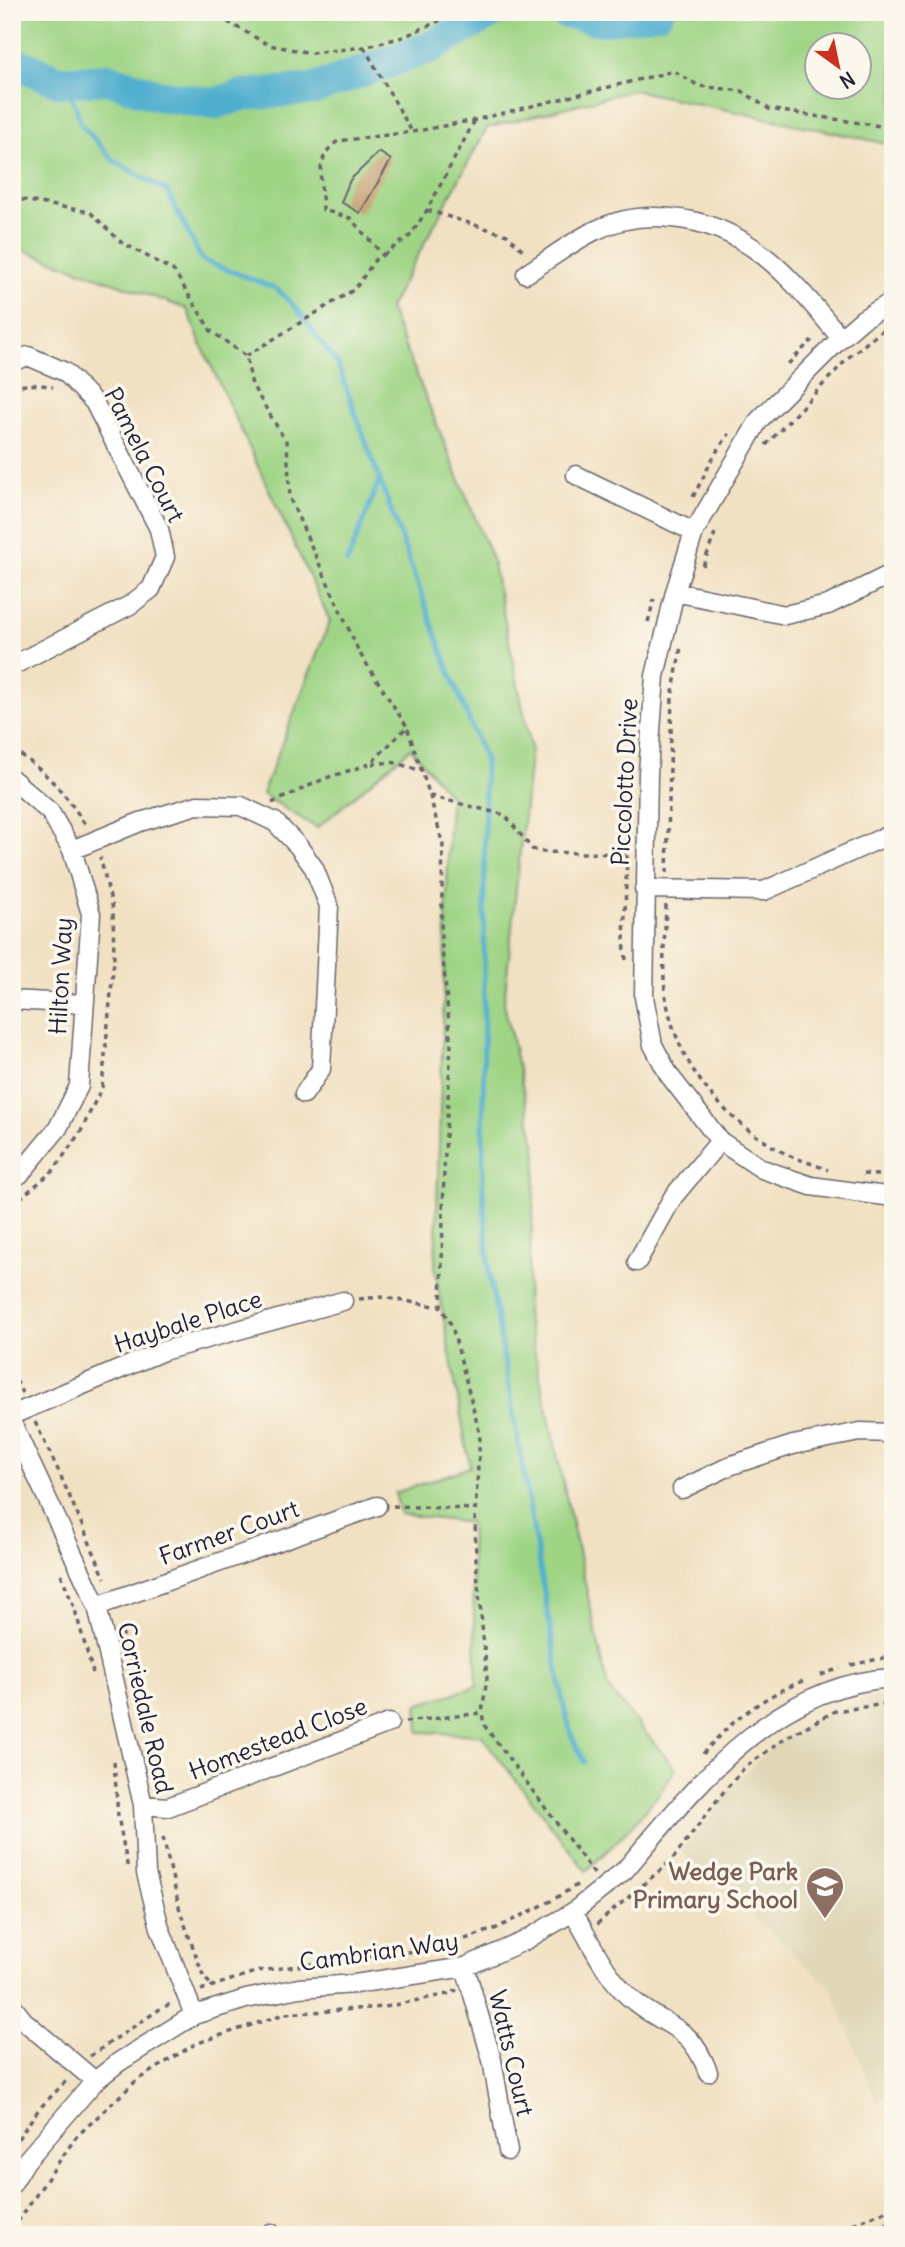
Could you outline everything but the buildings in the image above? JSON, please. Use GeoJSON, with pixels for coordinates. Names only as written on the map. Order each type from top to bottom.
{"type":"FeatureCollection","features":[{"type":"Feature","properties":{"kind":"street"},"geometry":{"type":"LineString","coordinates":[[533,270],[595,230],[626,219],[656,216],[691,220],[727,230],[761,252],[790,279],[836,331]]}},
{"type":"Feature","properties":{"kind":"street","name":"Piccolotto Drive"},"geometry":{"type":"LineString","coordinates":[[892,1197],[811,1186],[762,1169],[720,1141],[668,1076],[653,1045],[644,997],[648,772],[655,676],[688,528],[759,420],[836,331],[863,320],[893,301]]}},
{"type":"Feature","properties":{"kind":"street","name":"Pamela Court"},"geometry":{"type":"LineString","coordinates":[[12,362],[28,356],[65,372],[94,402],[159,529],[164,557],[151,589],[130,605],[12,666]]}},
{"type":"Feature","properties":{"kind":"street"},"geometry":{"type":"LineString","coordinates":[[576,475],[688,528]]}},
{"type":"Feature","properties":{"kind":"street"},"geometry":{"type":"LineString","coordinates":[[675,592],[785,615],[828,605],[893,573]]}},
{"type":"Feature","properties":{"kind":"street","name":"Hilton Way"},"geometry":{"type":"LineString","coordinates":[[12,779],[50,812],[72,850],[91,914],[79,1086],[58,1128],[12,1180]]}},
{"type":"Feature","properties":{"kind":"street"},"geometry":{"type":"LineString","coordinates":[[72,850],[140,822],[197,805],[241,806],[275,822],[298,846],[314,868],[329,906],[321,1069],[304,1094]]}},
{"type":"Feature","properties":{"kind":"street"},"geometry":{"type":"LineString","coordinates":[[645,889],[764,891],[893,833]]}},
{"type":"Feature","properties":{"kind":"street"},"geometry":{"type":"LineString","coordinates":[[12,1000],[83,1004]]}},
{"type":"Feature","properties":{"kind":"street"},"geometry":{"type":"LineString","coordinates":[[637,1262],[673,1197],[720,1141]]}},
{"type":"Feature","properties":{"kind":"street"},"geometry":{"type":"LineString","coordinates":[[892,1197],[893,1188]]}},
{"type":"Feature","properties":{"kind":"street","name":"Haybale Place"},"geometry":{"type":"LineString","coordinates":[[12,1415],[163,1351],[343,1301]]}},
{"type":"Feature","properties":{"kind":"street","name":"Corriedale Road"},"geometry":{"type":"LineString","coordinates":[[12,1423],[97,1606],[143,1805],[146,1873],[178,2000],[194,2015]]}},
{"type":"Feature","properties":{"kind":"street"},"geometry":{"type":"LineString","coordinates":[[682,1489],[732,1465],[793,1445],[860,1432],[893,1433]]}},
{"type":"Feature","properties":{"kind":"street","name":"Farmer Court"},"geometry":{"type":"LineString","coordinates":[[97,1606],[377,1506]]}},
{"type":"Feature","properties":{"kind":"street","name":"Cambrian Way"},"geometry":{"type":"LineString","coordinates":[[12,2183],[26,2161],[95,2081],[119,2062],[194,2015],[246,1999],[299,1988],[355,1984],[465,1966],[524,1941],[573,1912],[625,1870],[719,1764],[748,1736],[803,1702],[832,1690],[872,1679],[893,1678]]}},
{"type":"Feature","properties":{"kind":"street","name":"Homestead Close"},"geometry":{"type":"LineString","coordinates":[[143,1805],[168,1807],[389,1723]]}},
{"type":"Feature","properties":{"kind":"street"},"geometry":{"type":"LineString","coordinates":[[573,1912],[613,1977],[634,2002],[686,2034],[701,2053],[708,2072]]}},
{"type":"Feature","properties":{"kind":"street","name":"Watts Court"},"geometry":{"type":"LineString","coordinates":[[465,1966],[492,2060],[508,2151]]}},
{"type":"Feature","properties":{"kind":"street"},"geometry":{"type":"LineString","coordinates":[[12,2006],[24,2021],[95,2081]]}},
{"type":"Feature","properties":{"kind":"path"},"geometry":{"type":"LineString","coordinates":[[122,12],[139,19],[153,20],[185,12]]}},
{"type":"Feature","properties":{"kind":"path"},"geometry":{"type":"LineString","coordinates":[[210,12],[270,45],[311,53],[364,47],[420,31],[439,21],[446,12]]}},
{"type":"Feature","properties":{"kind":"path"},"geometry":{"type":"LineString","coordinates":[[364,47],[412,132]]}},
{"type":"Feature","properties":{"kind":"path"},"geometry":{"type":"LineString","coordinates":[[383,255],[350,218],[323,209],[320,161],[327,148],[338,141],[475,121],[674,71],[699,86],[742,91],[769,109],[893,128]]}},
{"type":"Feature","properties":{"kind":"path"},"geometry":{"type":"LineString","coordinates":[[246,356],[355,289],[375,260],[410,236],[428,210],[475,121]]}},
{"type":"Feature","properties":{"kind":"path"},"geometry":{"type":"LineString","coordinates":[[12,198],[90,212],[121,242],[174,271],[211,331],[246,356],[252,385],[287,443],[290,499],[359,652],[407,727],[443,845],[441,937],[451,1045],[444,1170],[441,1307],[452,1326],[480,1435],[475,1509],[476,1562],[487,1678],[482,1713],[484,1725],[605,1888]]}},
{"type":"Feature","properties":{"kind":"path"},"geometry":{"type":"LineString","coordinates":[[428,210],[507,235],[533,270]]}},
{"type":"Feature","properties":{"kind":"path"},"geometry":{"type":"LineString","coordinates":[[764,447],[849,357],[893,322]]}},
{"type":"Feature","properties":{"kind":"path"},"geometry":{"type":"LineString","coordinates":[[784,369],[802,350],[836,331]]}},
{"type":"Feature","properties":{"kind":"path"},"geometry":{"type":"LineString","coordinates":[[12,389],[16,386],[42,384],[64,389]]}},
{"type":"Feature","properties":{"kind":"path"},"geometry":{"type":"LineString","coordinates":[[688,528],[688,506],[715,454],[736,425]]}},
{"type":"Feature","properties":{"kind":"path"},"geometry":{"type":"LineString","coordinates":[[694,596],[718,527]]}},
{"type":"Feature","properties":{"kind":"path"},"geometry":{"type":"LineString","coordinates":[[647,633],[656,595]]}},
{"type":"Feature","properties":{"kind":"path"},"geometry":{"type":"LineString","coordinates":[[683,635],[672,697],[666,889],[665,990],[673,1028],[699,1082],[721,1107],[746,1129],[781,1151],[836,1172]]}},
{"type":"Feature","properties":{"kind":"path"},"geometry":{"type":"LineString","coordinates":[[370,764],[407,727]]}},
{"type":"Feature","properties":{"kind":"path"},"geometry":{"type":"LineString","coordinates":[[253,812],[326,778],[370,764],[392,762],[420,770]]}},
{"type":"Feature","properties":{"kind":"path"},"geometry":{"type":"LineString","coordinates":[[627,966],[624,941],[629,790]]}},
{"type":"Feature","properties":{"kind":"path"},"geometry":{"type":"LineString","coordinates":[[430,796],[505,815],[532,849],[543,852],[626,854]]}},
{"type":"Feature","properties":{"kind":"path"},"geometry":{"type":"LineString","coordinates":[[12,1152],[20,1145]]}},
{"type":"Feature","properties":{"kind":"path"},"geometry":{"type":"LineString","coordinates":[[859,1174],[893,1176]]}},
{"type":"Feature","properties":{"kind":"path"},"geometry":{"type":"LineString","coordinates":[[343,1301],[381,1297],[441,1307]]}},
{"type":"Feature","properties":{"kind":"path"},"geometry":{"type":"LineString","coordinates":[[377,1506],[475,1509]]}},
{"type":"Feature","properties":{"kind":"path"},"geometry":{"type":"LineString","coordinates":[[61,1572],[93,1673]]}},
{"type":"Feature","properties":{"kind":"path"},"geometry":{"type":"LineString","coordinates":[[700,1759],[715,1740],[751,1709],[787,1687],[836,1669],[893,1656]]}},
{"type":"Feature","properties":{"kind":"path"},"geometry":{"type":"LineString","coordinates":[[389,1723],[482,1713]]}},
{"type":"Feature","properties":{"kind":"path"},"geometry":{"type":"LineString","coordinates":[[113,1752],[118,1816],[129,1874]]}},
{"type":"Feature","properties":{"kind":"path"},"geometry":{"type":"LineString","coordinates":[[12,2147],[39,2109],[90,2055],[178,2000],[258,1971],[439,1948],[497,1928],[551,1901],[602,1865]]}},
{"type":"Feature","properties":{"kind":"path"},"geometry":{"type":"LineString","coordinates":[[167,1995],[178,2000]]}},
{"type":"Feature","properties":{"kind":"path"},"geometry":{"type":"LineString","coordinates":[[825,2235],[893,2208]]}},
{"type":"Feature","properties":{"kind":"shaded area","name":"Wedge Park Primary School"},"geometry":{"type":"Polygon","coordinates":[[[893,1695],[893,2096],[876,2102],[832,1989],[681,1851],[742,1776],[774,1745],[812,1720],[875,1696],[893,1695]]]}},
{"type":"Feature","properties":{"kind":"green space"},"geometry":{"type":"Polygon","coordinates":[[[12,12],[893,12],[893,145],[633,90],[487,128],[389,308],[492,559],[531,748],[504,1003],[537,1153],[526,1313],[608,1688],[676,1769],[646,1810],[586,1871],[481,1735],[419,1732],[417,1705],[477,1686],[470,1523],[400,1514],[395,1493],[470,1467],[435,1270],[450,796],[411,748],[317,828],[262,794],[330,621],[187,309],[12,246],[12,12]]]}},
{"type":"Feature","properties":{"kind":"waterway"},"geometry":{"type":"LineString","coordinates":[[12,61],[60,82],[109,79],[157,95],[214,104],[243,95],[314,89],[429,48],[493,12]]}},
{"type":"Feature","properties":{"kind":"waterway"},"geometry":{"type":"LineString","coordinates":[[563,12],[602,20],[658,12]]}},
{"type":"Feature","properties":{"kind":"waterway"},"geometry":{"type":"LineString","coordinates":[[60,82],[75,104],[81,124],[114,161],[167,191],[202,260],[277,289],[296,308],[338,365],[449,670],[485,760],[483,1190],[489,1271],[563,1702],[571,1734],[584,1762]]}},
{"type":"Feature","properties":{"kind":"waterway"},"geometry":{"type":"LineString","coordinates":[[347,563],[379,481]]}},
{"type":"Feature","properties":{"kind":"place","name":"Wedge Park Primary School"},"geometry":{"type":"Point","coordinates":[825,1920]}}]}
